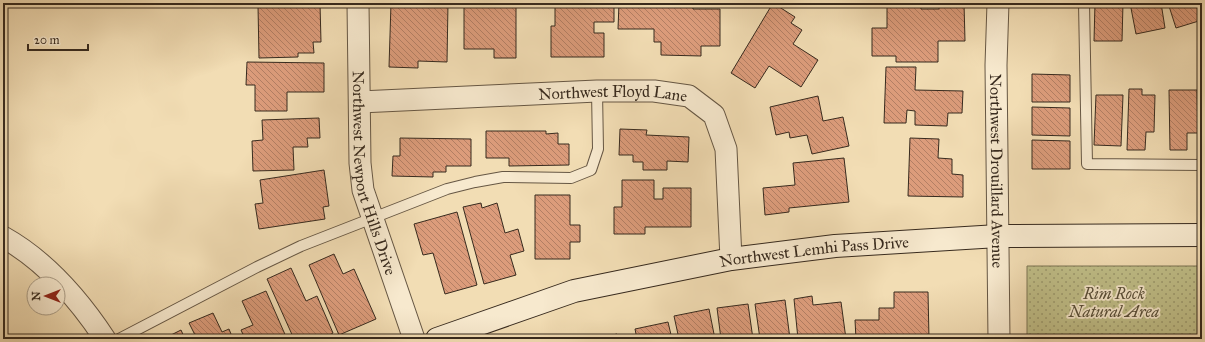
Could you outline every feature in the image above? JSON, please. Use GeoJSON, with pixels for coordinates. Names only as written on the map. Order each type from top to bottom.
{"type":"FeatureCollection","features":[{"type":"Feature","properties":{"kind":"street","name":"Northwest Newport Hills Drive"},"geometry":{"type":"LineString","coordinates":[[358,3],[360,163],[363,190],[371,218],[414,339]]}},
{"type":"Feature","properties":{"kind":"street","name":"Northwest Drouillard Avenue"},"geometry":{"type":"LineString","coordinates":[[998,3],[996,65],[999,339]]}},
{"type":"Feature","properties":{"kind":"street","name":"Northwest Floyd Lane"},"geometry":{"type":"LineString","coordinates":[[360,102],[597,91],[654,91],[689,96],[714,115],[726,149],[730,259]]}},
{"type":"Feature","properties":{"kind":"street","name":"Northwest Lemhi Pass Drive"},"geometry":{"type":"LineString","coordinates":[[437,339],[574,291],[730,259],[835,246],[998,236],[1202,235]]}},
{"type":"Feature","properties":{"kind":"street"},"geometry":{"type":"LineString","coordinates":[[3,237],[23,248],[56,278],[84,308],[105,339]]}},
{"type":"Feature","properties":{"kind":"lane"},"geometry":{"type":"LineString","coordinates":[[1084,3],[1087,164],[1202,165]]}},
{"type":"Feature","properties":{"kind":"lane"},"geometry":{"type":"LineString","coordinates":[[119,339],[257,267],[301,246],[448,189],[475,182],[503,178],[571,178],[591,170],[598,149],[597,91]]}},
{"type":"Feature","properties":{"kind":"green space","name":"Rim Rock Natural Area"},"geometry":{"type":"Polygon","coordinates":[[[1027,266],[1202,266],[1202,339],[1027,339],[1027,266]]]}},
{"type":"Feature","properties":{"kind":"building"},"geometry":{"type":"Polygon","coordinates":[[[391,3],[448,3],[447,62],[418,61],[418,68],[389,67],[391,3]]]}},
{"type":"Feature","properties":{"kind":"building"},"geometry":{"type":"Polygon","coordinates":[[[466,3],[516,3],[516,58],[494,58],[494,49],[464,49],[464,7],[466,7],[466,3]]]}},
{"type":"Feature","properties":{"kind":"building"},"geometry":{"type":"Polygon","coordinates":[[[555,3],[614,3],[614,22],[594,22],[594,33],[604,33],[604,57],[551,57],[551,26],[555,26],[555,3]]]}},
{"type":"Feature","properties":{"kind":"building"},"geometry":{"type":"Polygon","coordinates":[[[619,3],[693,3],[693,9],[720,9],[720,46],[701,46],[701,56],[661,55],[661,42],[654,42],[654,29],[618,29],[619,3]]]}},
{"type":"Feature","properties":{"kind":"building"},"geometry":{"type":"Polygon","coordinates":[[[773,3],[795,17],[791,23],[802,30],[793,44],[818,60],[801,87],[769,66],[755,88],[731,73],[773,3]]]}},
{"type":"Feature","properties":{"kind":"building"},"geometry":{"type":"Polygon","coordinates":[[[887,3],[921,3],[921,9],[939,9],[939,3],[964,3],[965,41],[938,41],[938,62],[896,62],[896,56],[872,56],[872,28],[887,28],[887,3]]]}},
{"type":"Feature","properties":{"kind":"building"},"geometry":{"type":"Polygon","coordinates":[[[1095,3],[1123,3],[1122,41],[1094,41],[1095,3]]]}},
{"type":"Feature","properties":{"kind":"building"},"geometry":{"type":"Polygon","coordinates":[[[1130,3],[1161,3],[1165,28],[1136,34],[1130,3]]]}},
{"type":"Feature","properties":{"kind":"building"},"geometry":{"type":"Polygon","coordinates":[[[1168,3],[1198,3],[1202,20],[1176,28],[1168,3]]]}},
{"type":"Feature","properties":{"kind":"building"},"geometry":{"type":"Polygon","coordinates":[[[320,4],[321,42],[313,42],[314,53],[298,53],[298,57],[259,58],[258,6],[320,4]]]}},
{"type":"Feature","properties":{"kind":"building"},"geometry":{"type":"Polygon","coordinates":[[[247,62],[324,63],[324,92],[287,92],[287,111],[255,111],[255,85],[246,85],[247,62]]]}},
{"type":"Feature","properties":{"kind":"building"},"geometry":{"type":"Polygon","coordinates":[[[886,67],[916,67],[915,90],[963,91],[962,113],[948,113],[947,126],[915,125],[915,111],[907,110],[906,123],[884,123],[886,67]]]}},
{"type":"Feature","properties":{"kind":"building"},"geometry":{"type":"Polygon","coordinates":[[[1032,74],[1070,75],[1070,102],[1032,102],[1032,74]]]}},
{"type":"Feature","properties":{"kind":"building"},"geometry":{"type":"Polygon","coordinates":[[[1129,89],[1142,89],[1142,95],[1155,95],[1154,132],[1146,132],[1145,150],[1127,150],[1129,89]]]}},
{"type":"Feature","properties":{"kind":"building"},"geometry":{"type":"Polygon","coordinates":[[[1169,90],[1197,90],[1198,133],[1187,133],[1187,150],[1170,150],[1169,90]]]}},
{"type":"Feature","properties":{"kind":"building"},"geometry":{"type":"Polygon","coordinates":[[[1096,95],[1123,95],[1121,146],[1094,145],[1096,95]]]}},
{"type":"Feature","properties":{"kind":"building"},"geometry":{"type":"Polygon","coordinates":[[[818,96],[823,121],[843,117],[849,146],[812,154],[807,135],[790,138],[789,132],[776,135],[770,107],[818,96]]]}},
{"type":"Feature","properties":{"kind":"building"},"geometry":{"type":"Polygon","coordinates":[[[1032,107],[1070,108],[1070,136],[1032,135],[1032,107]]]}},
{"type":"Feature","properties":{"kind":"building"},"geometry":{"type":"Polygon","coordinates":[[[319,118],[320,138],[307,138],[308,147],[293,147],[294,170],[253,171],[252,141],[263,140],[262,120],[319,118]]]}},
{"type":"Feature","properties":{"kind":"building"},"geometry":{"type":"Polygon","coordinates":[[[620,129],[647,130],[646,135],[689,137],[688,162],[667,161],[667,170],[643,170],[643,162],[633,162],[633,155],[619,155],[620,129]]]}},
{"type":"Feature","properties":{"kind":"building"},"geometry":{"type":"Polygon","coordinates":[[[486,131],[546,131],[546,134],[558,133],[558,144],[569,144],[569,165],[509,166],[509,158],[486,158],[486,131]]]}},
{"type":"Feature","properties":{"kind":"building"},"geometry":{"type":"Polygon","coordinates":[[[400,138],[471,139],[471,166],[446,166],[446,172],[433,172],[433,177],[392,176],[393,156],[400,156],[400,138]]]}},
{"type":"Feature","properties":{"kind":"building"},"geometry":{"type":"Polygon","coordinates":[[[910,138],[939,139],[938,158],[952,159],[952,174],[963,175],[963,197],[908,196],[910,138]]]}},
{"type":"Feature","properties":{"kind":"building"},"geometry":{"type":"Polygon","coordinates":[[[1032,140],[1070,141],[1070,169],[1032,169],[1032,140]]]}},
{"type":"Feature","properties":{"kind":"building"},"geometry":{"type":"Polygon","coordinates":[[[844,158],[849,202],[789,208],[789,212],[765,215],[763,188],[795,185],[793,163],[844,158]]]}},
{"type":"Feature","properties":{"kind":"building"},"geometry":{"type":"Polygon","coordinates":[[[324,170],[329,206],[323,207],[325,219],[259,229],[255,204],[263,203],[260,180],[324,170]]]}},
{"type":"Feature","properties":{"kind":"building"},"geometry":{"type":"Polygon","coordinates":[[[622,180],[654,180],[654,199],[663,199],[663,188],[691,188],[691,227],[645,227],[645,234],[614,234],[614,207],[622,207],[622,180]]]}},
{"type":"Feature","properties":{"kind":"building"},"geometry":{"type":"Polygon","coordinates":[[[535,195],[570,195],[570,225],[580,225],[580,242],[570,242],[570,259],[535,259],[535,195]]]}},
{"type":"Feature","properties":{"kind":"building"},"geometry":{"type":"Polygon","coordinates":[[[481,203],[482,208],[497,203],[505,233],[518,229],[524,251],[510,255],[516,275],[484,284],[463,207],[481,203]]]}},
{"type":"Feature","properties":{"kind":"building"},"geometry":{"type":"Polygon","coordinates":[[[457,212],[477,285],[445,294],[433,253],[423,255],[414,224],[457,212]]]}},
{"type":"Feature","properties":{"kind":"building"},"geometry":{"type":"Polygon","coordinates":[[[334,254],[343,274],[354,269],[376,319],[339,335],[309,265],[334,254]]]}},
{"type":"Feature","properties":{"kind":"building"},"geometry":{"type":"Polygon","coordinates":[[[291,268],[306,301],[317,296],[333,333],[322,339],[294,339],[267,279],[291,268]]]}},
{"type":"Feature","properties":{"kind":"building"},"geometry":{"type":"Polygon","coordinates":[[[266,291],[287,339],[245,339],[241,330],[253,325],[242,301],[266,291]]]}},
{"type":"Feature","properties":{"kind":"building"},"geometry":{"type":"Polygon","coordinates":[[[894,292],[928,292],[929,339],[856,339],[855,320],[879,320],[879,308],[894,308],[894,292]]]}},
{"type":"Feature","properties":{"kind":"building"},"geometry":{"type":"Polygon","coordinates":[[[812,296],[813,305],[841,302],[846,339],[798,339],[794,299],[812,296]]]}},
{"type":"Feature","properties":{"kind":"building"},"geometry":{"type":"Polygon","coordinates":[[[785,300],[790,339],[760,339],[755,304],[785,300]]]}},
{"type":"Feature","properties":{"kind":"building"},"geometry":{"type":"Polygon","coordinates":[[[748,304],[753,339],[721,339],[717,308],[748,304]]]}},
{"type":"Feature","properties":{"kind":"building"},"geometry":{"type":"Polygon","coordinates":[[[709,309],[715,339],[679,339],[674,316],[709,309]]]}},
{"type":"Feature","properties":{"kind":"building"},"geometry":{"type":"Polygon","coordinates":[[[213,313],[222,332],[229,329],[233,339],[197,339],[189,323],[213,313]]]}},
{"type":"Feature","properties":{"kind":"building"},"geometry":{"type":"Polygon","coordinates":[[[668,322],[672,339],[637,339],[635,329],[668,322]]]}},
{"type":"Feature","properties":{"kind":"building"},"geometry":{"type":"Polygon","coordinates":[[[181,330],[185,339],[163,339],[181,330]]]}},
{"type":"Feature","properties":{"kind":"building"},"geometry":{"type":"Polygon","coordinates":[[[617,334],[618,339],[598,339],[598,338],[617,334]]]}}]}
